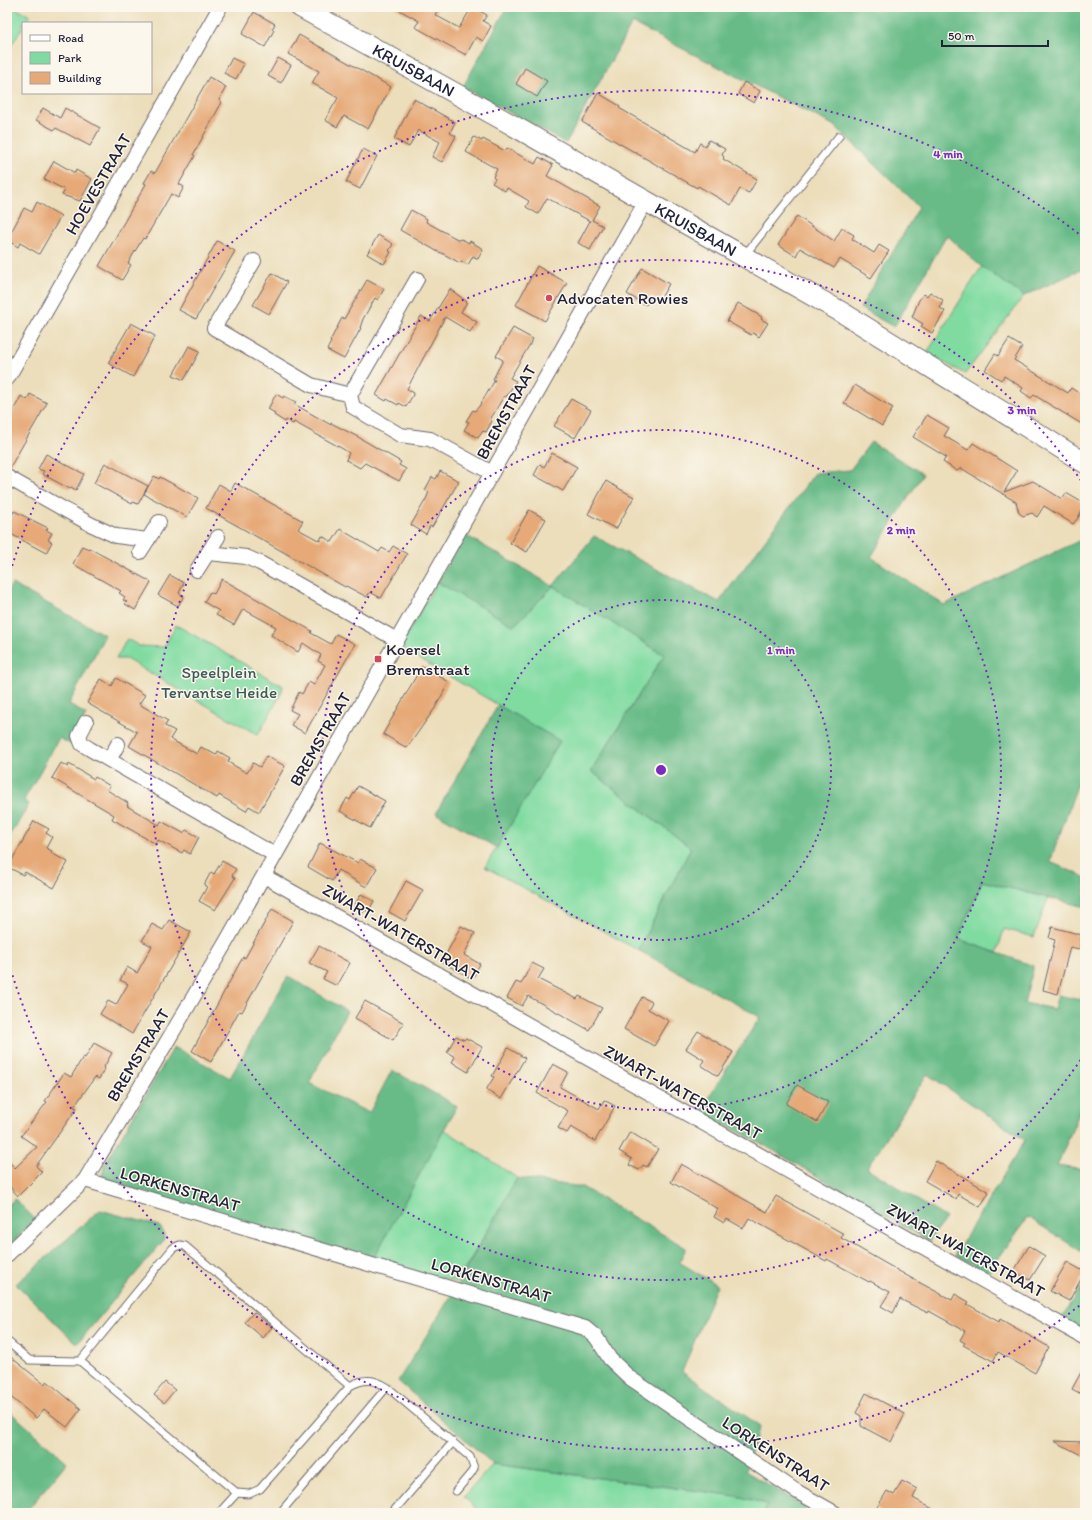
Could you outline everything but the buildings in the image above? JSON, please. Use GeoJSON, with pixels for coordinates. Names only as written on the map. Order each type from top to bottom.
{"type":"FeatureCollection","features":[{"type":"Feature","properties":{"kind":"street","name":"HOEVESTRAAT"},"geometry":{"type":"LineString","coordinates":[[7,379],[220,7]]}},
{"type":"Feature","properties":{"kind":"street","name":"KRUISBAAN"},"geometry":{"type":"LineString","coordinates":[[300,7],[843,313],[1085,463]]}},
{"type":"Feature","properties":{"kind":"street","name":"BREMSTRAAT"},"geometry":{"type":"LineString","coordinates":[[7,1255],[85,1180],[264,876],[646,201]]}},
{"type":"Feature","properties":{"kind":"street"},"geometry":{"type":"LineString","coordinates":[[254,262],[214,328],[311,385],[350,395]]}},
{"type":"Feature","properties":{"kind":"street"},"geometry":{"type":"LineString","coordinates":[[417,279],[350,395],[353,407],[400,435],[430,439],[492,473]]}},
{"type":"Feature","properties":{"kind":"street"},"geometry":{"type":"LineString","coordinates":[[7,477],[90,524],[116,536],[148,540]]}},
{"type":"Feature","properties":{"kind":"street"},"geometry":{"type":"LineString","coordinates":[[140,552],[159,522]]}},
{"type":"Feature","properties":{"kind":"street"},"geometry":{"type":"LineString","coordinates":[[197,570],[218,537]]}},
{"type":"Feature","properties":{"kind":"street"},"geometry":{"type":"LineString","coordinates":[[209,553],[246,557],[260,563],[397,640]]}},
{"type":"Feature","properties":{"kind":"street"},"geometry":{"type":"LineString","coordinates":[[86,722],[79,736],[82,744],[275,855]]}},
{"type":"Feature","properties":{"kind":"street"},"geometry":{"type":"LineString","coordinates":[[109,760],[118,744]]}},
{"type":"Feature","properties":{"kind":"street","name":"ZWART-WATERSTRAAT"},"geometry":{"type":"LineString","coordinates":[[264,876],[1085,1338]]}},
{"type":"Feature","properties":{"kind":"street","name":"LORKENSTRAAT"},"geometry":{"type":"LineString","coordinates":[[85,1180],[585,1328],[596,1337],[610,1359],[630,1378],[796,1491],[835,1513]]}},
{"type":"Feature","properties":{"kind":"lane"},"geometry":{"type":"LineString","coordinates":[[744,256],[839,136]]}},
{"type":"Feature","properties":{"kind":"lane"},"geometry":{"type":"LineString","coordinates":[[80,1361],[173,1248],[180,1245],[185,1246],[350,1386]]}},
{"type":"Feature","properties":{"kind":"lane"},"geometry":{"type":"LineString","coordinates":[[7,1341],[29,1360],[80,1361],[237,1493],[249,1494],[260,1489],[350,1386],[358,1381],[368,1379],[378,1381],[470,1457],[474,1468],[471,1474],[456,1491]]}},
{"type":"Feature","properties":{"kind":"lane"},"geometry":{"type":"LineString","coordinates":[[280,1513],[387,1387]]}},
{"type":"Feature","properties":{"kind":"lane"},"geometry":{"type":"LineString","coordinates":[[392,1513],[452,1442]]}},
{"type":"Feature","properties":{"kind":"lane"},"geometry":{"type":"LineString","coordinates":[[219,1513],[237,1493]]}},
{"type":"Feature","properties":{"kind":"green space"},"geometry":{"type":"Polygon","coordinates":[[[7,7],[13,7],[30,16],[26,22],[22,22],[22,29],[7,52],[7,7]]]}},
{"type":"Feature","properties":{"kind":"green space"},"geometry":{"type":"Polygon","coordinates":[[[507,7],[1085,7],[1085,268],[1024,296],[978,264],[947,235],[894,327],[860,308],[919,207],[835,126],[632,23],[566,143],[463,87],[507,7]]]}},
{"type":"Feature","properties":{"kind":"green space"},"geometry":{"type":"Polygon","coordinates":[[[982,266],[1024,296],[965,374],[927,353],[982,266]]]}},
{"type":"Feature","properties":{"kind":"green space"},"geometry":{"type":"Polygon","coordinates":[[[871,442],[923,474],[871,557],[944,605],[1085,538],[1085,763],[1050,862],[1085,877],[1085,907],[982,881],[958,939],[1034,966],[1024,1003],[1054,1009],[1058,995],[1080,1000],[1085,981],[1085,1099],[1057,1166],[1085,1170],[1085,1254],[1028,1217],[988,1273],[955,1255],[1025,1140],[927,1074],[867,1168],[946,1218],[929,1241],[757,1141],[699,1112],[760,1017],[638,950],[691,848],[591,771],[664,655],[553,586],[594,536],[719,602],[815,473],[850,470],[871,442]]]}},
{"type":"Feature","properties":{"kind":"green space"},"geometry":{"type":"Polygon","coordinates":[[[465,535],[553,586],[514,626],[437,582],[465,535]]]}},
{"type":"Feature","properties":{"kind":"green space"},"geometry":{"type":"Polygon","coordinates":[[[437,582],[544,596],[553,586],[664,655],[591,771],[691,848],[638,950],[485,867],[559,741],[400,647],[437,582]]]}},
{"type":"Feature","properties":{"kind":"green space"},"geometry":{"type":"Polygon","coordinates":[[[12,584],[105,635],[69,704],[86,715],[70,744],[59,738],[24,800],[29,804],[7,842],[7,592],[12,584]]]}},
{"type":"Feature","properties":{"kind":"green space","name":"Speelplein Tervantse Heide"},"geometry":{"type":"Polygon","coordinates":[[[176,625],[283,686],[281,694],[258,735],[126,659],[116,659],[127,639],[139,646],[164,647],[176,625]]]}},
{"type":"Feature","properties":{"kind":"green space"},"geometry":{"type":"Polygon","coordinates":[[[498,705],[560,741],[497,848],[436,813],[498,705]]]}},
{"type":"Feature","properties":{"kind":"green space"},"geometry":{"type":"Polygon","coordinates":[[[982,881],[1048,898],[1034,937],[1004,929],[997,953],[958,939],[982,881]]]}},
{"type":"Feature","properties":{"kind":"green space"},"geometry":{"type":"Polygon","coordinates":[[[288,976],[347,1011],[309,1083],[369,1113],[392,1070],[457,1106],[372,1261],[101,1179],[105,1164],[174,1047],[230,1078],[288,976]]]}},
{"type":"Feature","properties":{"kind":"green space"},"geometry":{"type":"Polygon","coordinates":[[[444,1129],[517,1178],[510,1193],[457,1282],[372,1261],[444,1129]]]}},
{"type":"Feature","properties":{"kind":"green space"},"geometry":{"type":"Polygon","coordinates":[[[517,1178],[582,1187],[686,1248],[679,1262],[717,1285],[682,1372],[760,1426],[745,1471],[806,1507],[803,1513],[764,1513],[767,1504],[737,1496],[493,1464],[398,1381],[451,1296],[517,1178]]]}},
{"type":"Feature","properties":{"kind":"green space"},"geometry":{"type":"Polygon","coordinates":[[[15,1199],[36,1220],[7,1247],[7,1206],[15,1199]]]}},
{"type":"Feature","properties":{"kind":"green space"},"geometry":{"type":"Polygon","coordinates":[[[100,1210],[159,1226],[165,1234],[163,1241],[77,1344],[16,1284],[100,1210]]]}},
{"type":"Feature","properties":{"kind":"green space"},"geometry":{"type":"Polygon","coordinates":[[[1085,1281],[1085,1331],[1062,1318],[1085,1281]]]}},
{"type":"Feature","properties":{"kind":"green space"},"geometry":{"type":"Polygon","coordinates":[[[7,1409],[67,1462],[25,1513],[7,1513],[7,1409]]]}},
{"type":"Feature","properties":{"kind":"green space"},"geometry":{"type":"Polygon","coordinates":[[[493,1464],[737,1496],[767,1504],[764,1513],[481,1513],[464,1497],[493,1464]]]}},
{"type":"Feature","properties":{"kind":"place","name":"Advocaten Rowies"},"geometry":{"type":"Point","coordinates":[549,298]}},
{"type":"Feature","properties":{"kind":"place","name":"Koersel Bremstraat"},"geometry":{"type":"Point","coordinates":[378,659]}}]}
